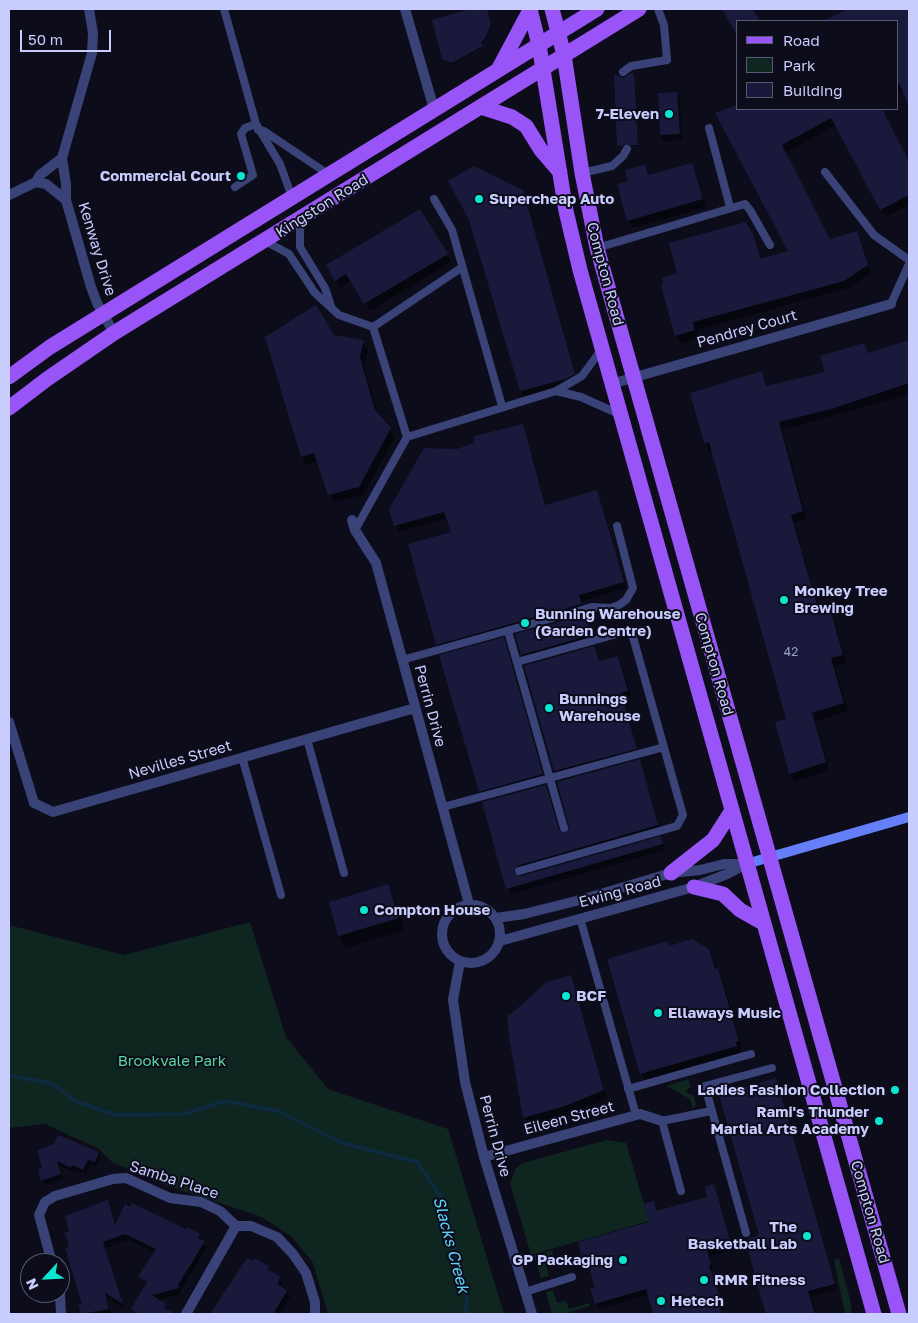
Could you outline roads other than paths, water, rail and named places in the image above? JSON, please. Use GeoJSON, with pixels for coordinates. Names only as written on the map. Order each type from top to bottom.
{"type":"FeatureCollection","features":[{"type":"Feature","properties":{"kind":"main road","name":"Compton Road"},"geometry":{"type":"LineString","coordinates":[[530,9],[540,45],[572,238],[601,350],[873,1313]]}},
{"type":"Feature","properties":{"kind":"main road"},"geometry":{"type":"LineString","coordinates":[[498,70],[530,9]]}},
{"type":"Feature","properties":{"kind":"main road","name":"Compton Road"},"geometry":{"type":"LineString","coordinates":[[552,9],[564,56],[582,174],[597,248],[899,1314]]}},
{"type":"Feature","properties":{"kind":"main road","name":"Kingston Road"},"geometry":{"type":"LineString","coordinates":[[9,378],[50,347],[102,314],[597,9]]}},
{"type":"Feature","properties":{"kind":"main road","name":"Kingston Road"},"geometry":{"type":"LineString","coordinates":[[9,408],[47,379],[114,333],[639,9]]}},
{"type":"Feature","properties":{"kind":"main road"},"geometry":{"type":"LineString","coordinates":[[481,107],[512,117],[526,126],[541,150],[560,172]]}},
{"type":"Feature","properties":{"kind":"main road"},"geometry":{"type":"LineString","coordinates":[[671,873],[712,840],[732,812]]}},
{"type":"Feature","properties":{"kind":"main road","name":"Ewing Road"},"geometry":{"type":"LineString","coordinates":[[746,864],[909,817]]}},
{"type":"Feature","properties":{"kind":"main road"},"geometry":{"type":"LineString","coordinates":[[694,887],[723,894],[740,910],[763,923]]}},
{"type":"Feature","properties":{"kind":"street","name":"Kenway Drive"},"geometry":{"type":"LineString","coordinates":[[89,9],[93,33],[92,53],[62,158],[66,184],[66,200],[93,296],[114,333]]}},
{"type":"Feature","properties":{"kind":"street"},"geometry":{"type":"LineString","coordinates":[[406,9],[434,109]]}},
{"type":"Feature","properties":{"kind":"street"},"geometry":{"type":"LineString","coordinates":[[9,195],[36,182],[40,175],[62,158]]}},
{"type":"Feature","properties":{"kind":"street","name":"Kenway Drive"},"geometry":{"type":"LineString","coordinates":[[36,182],[46,184],[66,200]]}},
{"type":"Feature","properties":{"kind":"street","name":"Pendrey Court"},"geometry":{"type":"LineString","coordinates":[[611,384],[891,304]]}},
{"type":"Feature","properties":{"kind":"street","name":"Perrin Drive"},"geometry":{"type":"LineString","coordinates":[[354,525],[376,563],[469,904]]}},
{"type":"Feature","properties":{"kind":"street","name":"Nevilles Street"},"geometry":{"type":"LineString","coordinates":[[9,722],[34,803],[53,812],[415,708]]}},
{"type":"Feature","properties":{"kind":"street","name":"Ewing Road"},"geometry":{"type":"LineString","coordinates":[[496,918],[524,914],[576,901],[671,873],[700,870],[724,864],[746,864]]}},
{"type":"Feature","properties":{"kind":"street","name":"Ewing Road"},"geometry":{"type":"LineString","coordinates":[[500,942],[694,887],[746,864]]}},
{"type":"Feature","properties":{"kind":"street"},"geometry":{"type":"LineString","coordinates":[[469,904],[486,908],[500,925],[500,942],[495,952],[482,962],[460,961],[446,948],[442,930],[450,913],[460,906],[469,904]]}},
{"type":"Feature","properties":{"kind":"street","name":"Perrin Drive"},"geometry":{"type":"LineString","coordinates":[[460,961],[454,1000],[465,1082],[484,1157],[532,1314]]}},
{"type":"Feature","properties":{"kind":"street","name":"Eileen Street"},"geometry":{"type":"LineString","coordinates":[[484,1157],[640,1114],[662,1121]]}},
{"type":"Feature","properties":{"kind":"street","name":"Samba Place"},"geometry":{"type":"LineString","coordinates":[[49,1253],[39,1214],[45,1202],[56,1196],[113,1179],[126,1178],[170,1198],[201,1202],[220,1211],[236,1226]]}},
{"type":"Feature","properties":{"kind":"street"},"geometry":{"type":"LineString","coordinates":[[186,1314],[236,1226],[251,1226],[277,1237],[293,1254],[306,1274],[314,1302],[314,1314]]}},
{"type":"Feature","properties":{"kind":"lane"},"geometry":{"type":"LineString","coordinates":[[224,9],[257,127],[280,164],[292,197]]}},
{"type":"Feature","properties":{"kind":"lane"},"geometry":{"type":"LineString","coordinates":[[623,72],[630,66],[667,60],[664,26],[658,9]]}},
{"type":"Feature","properties":{"kind":"lane"},"geometry":{"type":"LineString","coordinates":[[236,187],[253,175],[241,134],[245,128],[257,127],[328,174]]}},
{"type":"Feature","properties":{"kind":"lane"},"geometry":{"type":"LineString","coordinates":[[709,128],[730,207]]}},
{"type":"Feature","properties":{"kind":"lane"},"geometry":{"type":"LineString","coordinates":[[582,174],[612,166],[626,149]]}},
{"type":"Feature","properties":{"kind":"lane"},"geometry":{"type":"LineString","coordinates":[[825,172],[874,235],[909,262],[891,304]]}},
{"type":"Feature","properties":{"kind":"lane"},"geometry":{"type":"LineString","coordinates":[[434,199],[452,230],[461,268],[502,406]]}},
{"type":"Feature","properties":{"kind":"lane"},"geometry":{"type":"LineString","coordinates":[[597,248],[745,204],[770,245]]}},
{"type":"Feature","properties":{"kind":"lane"},"geometry":{"type":"LineString","coordinates":[[300,219],[300,247],[325,288],[331,306]]}},
{"type":"Feature","properties":{"kind":"lane"},"geometry":{"type":"LineString","coordinates":[[265,241],[289,254],[315,293],[344,319],[373,328]]}},
{"type":"Feature","properties":{"kind":"lane"},"geometry":{"type":"LineString","coordinates":[[373,328],[461,268]]}},
{"type":"Feature","properties":{"kind":"lane"},"geometry":{"type":"LineString","coordinates":[[373,328],[407,437]]}},
{"type":"Feature","properties":{"kind":"lane"},"geometry":{"type":"LineString","coordinates":[[354,525],[407,437],[502,406],[556,391],[582,376],[601,350]]}},
{"type":"Feature","properties":{"kind":"lane"},"geometry":{"type":"LineString","coordinates":[[556,391],[580,397],[619,414]]}},
{"type":"Feature","properties":{"kind":"lane"},"geometry":{"type":"LineString","coordinates":[[402,660],[592,607],[611,608],[626,600],[633,588],[632,579],[617,526]]}},
{"type":"Feature","properties":{"kind":"lane"},"geometry":{"type":"LineString","coordinates":[[517,662],[631,630],[684,815],[678,826],[519,872]]}},
{"type":"Feature","properties":{"kind":"lane"},"geometry":{"type":"LineString","coordinates":[[508,631],[564,828]]}},
{"type":"Feature","properties":{"kind":"lane"},"geometry":{"type":"LineString","coordinates":[[307,739],[344,873]]}},
{"type":"Feature","properties":{"kind":"lane"},"geometry":{"type":"LineString","coordinates":[[442,808],[664,746]]}},
{"type":"Feature","properties":{"kind":"lane"},"geometry":{"type":"LineString","coordinates":[[242,758],[281,895]]}},
{"type":"Feature","properties":{"kind":"lane"},"geometry":{"type":"LineString","coordinates":[[580,918],[636,1115]]}},
{"type":"Feature","properties":{"kind":"lane"},"geometry":{"type":"LineString","coordinates":[[628,1089],[751,1054]]}},
{"type":"Feature","properties":{"kind":"lane"},"geometry":{"type":"LineString","coordinates":[[746,1233],[705,1086],[772,1068]]}},
{"type":"Feature","properties":{"kind":"lane"},"geometry":{"type":"LineString","coordinates":[[681,1191],[662,1121],[712,1111]]}},
{"type":"Feature","properties":{"kind":"lane"},"geometry":{"type":"LineString","coordinates":[[525,1292],[572,1277]]}},
{"type":"Feature","properties":{"kind":"waterway","name":"Slacks Creek"},"geometry":{"type":"LineString","coordinates":[[9,1076],[51,1083],[75,1101],[115,1115],[184,1114],[225,1101],[278,1111],[342,1143],[417,1162],[442,1198],[467,1297],[465,1314]]}},
{"type":"Feature","properties":{"kind":"place","name":"7-Eleven"},"geometry":{"type":"Point","coordinates":[669,114]}},
{"type":"Feature","properties":{"kind":"place","name":"Commercial Court"},"geometry":{"type":"Point","coordinates":[241,176]}},
{"type":"Feature","properties":{"kind":"place","name":"Supercheap Auto"},"geometry":{"type":"Point","coordinates":[479,199]}},
{"type":"Feature","properties":{"kind":"place","name":"Monkey Tree Brewing"},"geometry":{"type":"Point","coordinates":[784,600]}},
{"type":"Feature","properties":{"kind":"place","name":"Bunning Warehouse (Garden Centre)"},"geometry":{"type":"Point","coordinates":[525,623]}},
{"type":"Feature","properties":{"kind":"place","name":"Bunnings Warehouse"},"geometry":{"type":"Point","coordinates":[549,708]}},
{"type":"Feature","properties":{"kind":"place","name":"Compton House"},"geometry":{"type":"Point","coordinates":[364,910]}},
{"type":"Feature","properties":{"kind":"place","name":"BCF"},"geometry":{"type":"Point","coordinates":[566,996]}},
{"type":"Feature","properties":{"kind":"place","name":"Ellaways Music"},"geometry":{"type":"Point","coordinates":[658,1013]}},
{"type":"Feature","properties":{"kind":"place","name":"Ladies Fashion Collection"},"geometry":{"type":"Point","coordinates":[895,1090]}},
{"type":"Feature","properties":{"kind":"place","name":"Rami's Thunder Martial Arts Academy"},"geometry":{"type":"Point","coordinates":[879,1121]}},
{"type":"Feature","properties":{"kind":"place","name":"The Basketball Lab"},"geometry":{"type":"Point","coordinates":[807,1236]}},
{"type":"Feature","properties":{"kind":"place","name":"GP Packaging"},"geometry":{"type":"Point","coordinates":[623,1260]}},
{"type":"Feature","properties":{"kind":"place","name":"RMR Fitness"},"geometry":{"type":"Point","coordinates":[704,1280]}},
{"type":"Feature","properties":{"kind":"place","name":"Hetech"},"geometry":{"type":"Point","coordinates":[661,1301]}},
{"type":"Feature","properties":{"kind":"park label","name":"Brookvale Park"},"geometry":{"type":"Point","coordinates":[172,1061]}}]}
